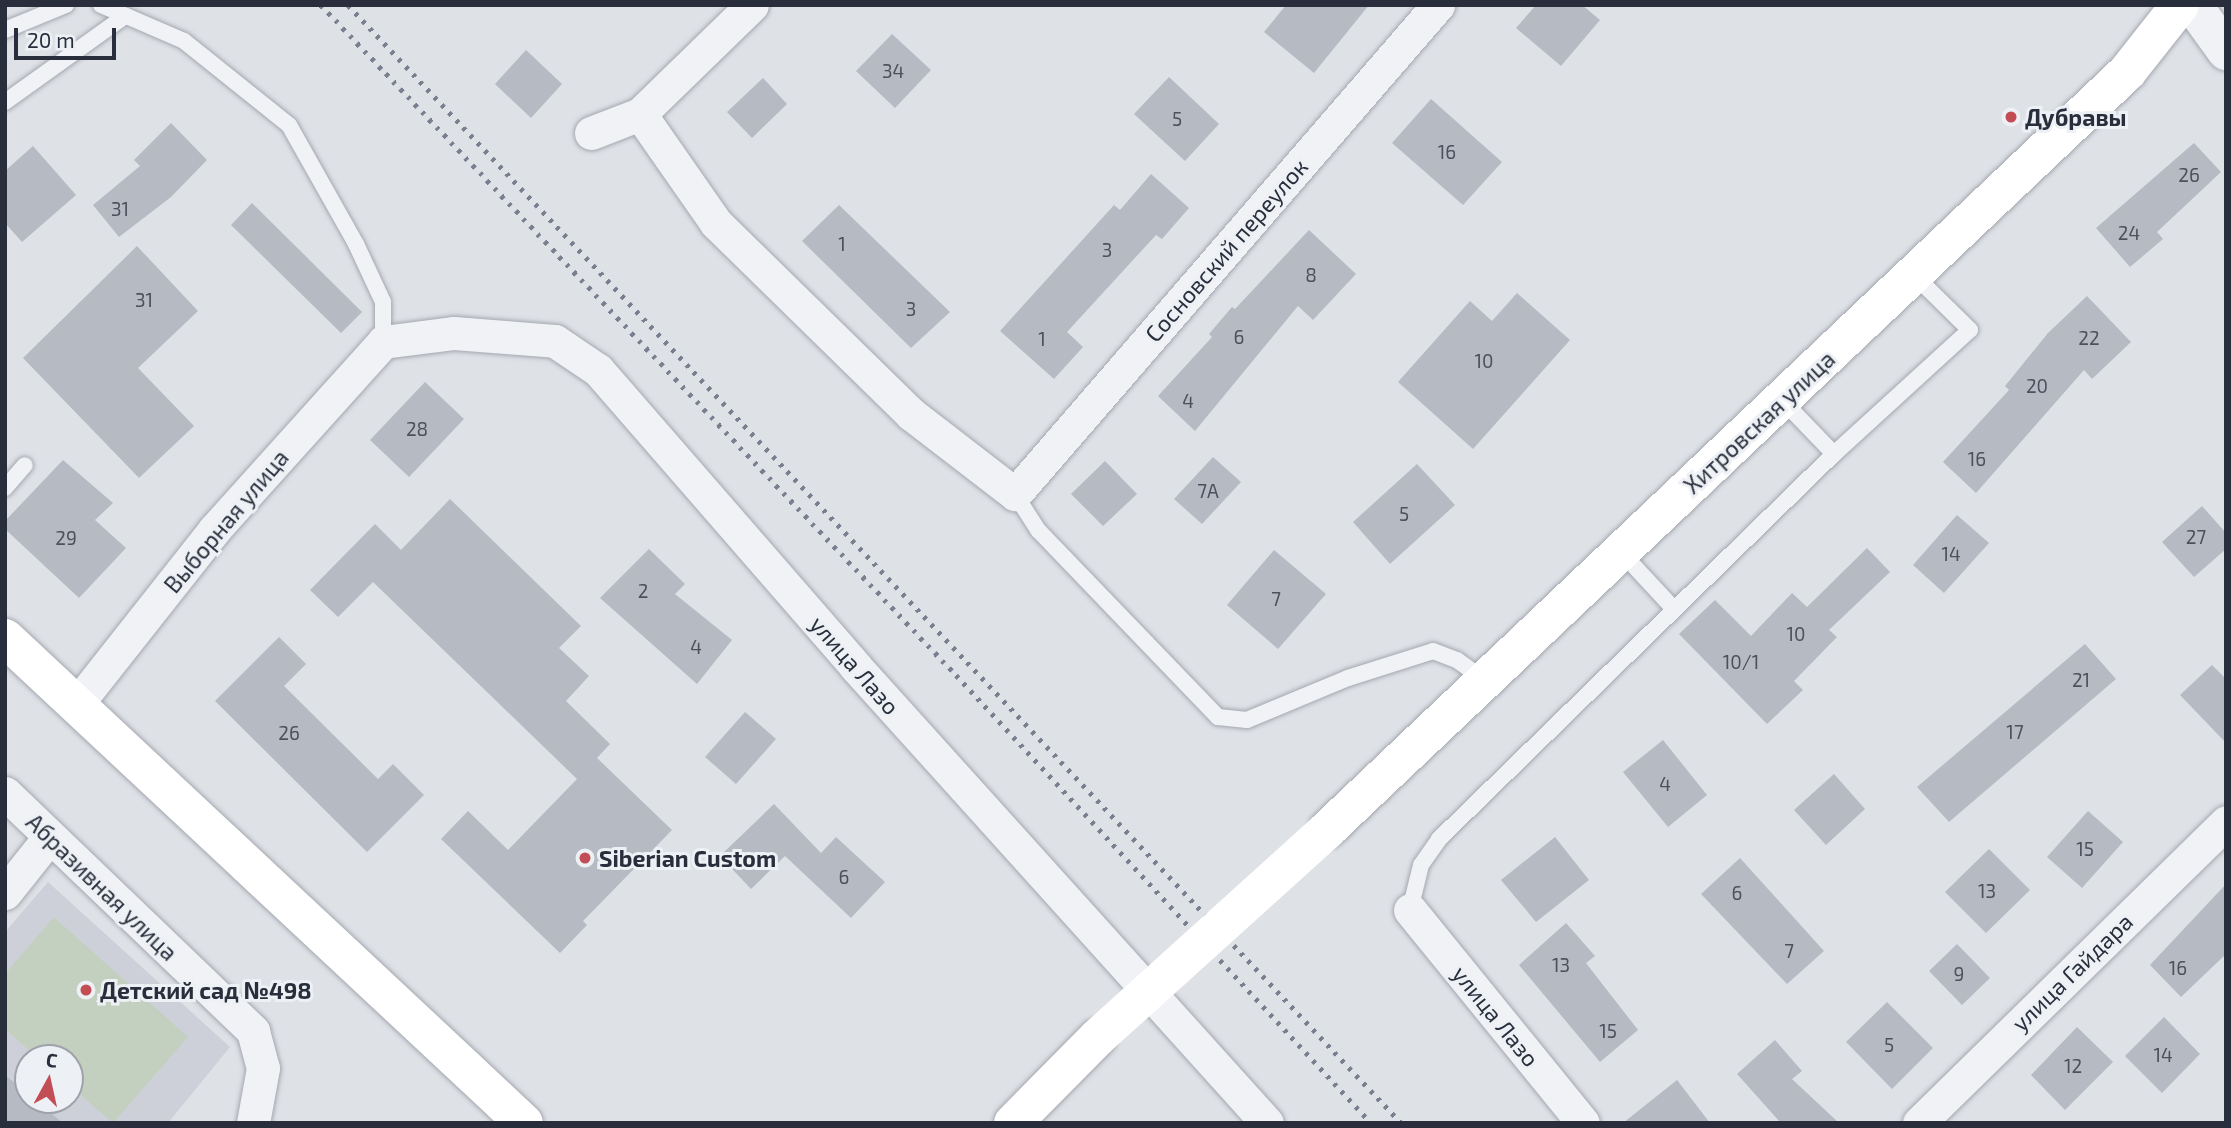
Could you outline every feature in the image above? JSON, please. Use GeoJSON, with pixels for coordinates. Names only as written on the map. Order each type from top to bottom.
{"type":"FeatureCollection","features":[{"type":"Feature","properties":{"kind":"main road","name":"Хитровская улица"},"geometry":{"type":"LineString","coordinates":[[1013,1123],[1097,1038],[1328,829],[2127,72],[2180,5]]}},
{"type":"Feature","properties":{"kind":"main road"},"geometry":{"type":"LineString","coordinates":[[5,638],[524,1123]]}},
{"type":"Feature","properties":{"kind":"street"},"geometry":{"type":"LineString","coordinates":[[591,133],[640,114],[752,5]]}},
{"type":"Feature","properties":{"kind":"street","name":"Сосновский переулок"},"geometry":{"type":"LineString","coordinates":[[1014,494],[1438,5]]}},
{"type":"Feature","properties":{"kind":"street"},"geometry":{"type":"LineString","coordinates":[[2193,5],[2226,51]]}},
{"type":"Feature","properties":{"kind":"street"},"geometry":{"type":"LineString","coordinates":[[640,114],[716,223],[911,414],[1014,494]]}},
{"type":"Feature","properties":{"kind":"street","name":"улица Лазо"},"geometry":{"type":"LineString","coordinates":[[383,342],[454,333],[555,341],[598,370],[864,676],[1260,1120]]}},
{"type":"Feature","properties":{"kind":"street","name":"Выборная улица"},"geometry":{"type":"LineString","coordinates":[[76,705],[214,530],[383,342]]}},
{"type":"Feature","properties":{"kind":"street","name":"Абразивная улица"},"geometry":{"type":"LineString","coordinates":[[5,793],[48,838],[253,1031],[263,1068],[253,1123]]}},
{"type":"Feature","properties":{"kind":"street","name":"улица Гайдара"},"geometry":{"type":"LineString","coordinates":[[1919,1123],[2226,822]]}},
{"type":"Feature","properties":{"kind":"street"},"geometry":{"type":"LineString","coordinates":[[5,893],[48,838]]}},
{"type":"Feature","properties":{"kind":"street","name":"улица Лазо"},"geometry":{"type":"LineString","coordinates":[[1410,910],[1583,1123]]}},
{"type":"Feature","properties":{"kind":"lane"},"geometry":{"type":"LineString","coordinates":[[5,30],[66,5]]}},
{"type":"Feature","properties":{"kind":"lane"},"geometry":{"type":"LineString","coordinates":[[101,5],[184,41],[289,125],[383,302],[383,342]]}},
{"type":"Feature","properties":{"kind":"lane"},"geometry":{"type":"LineString","coordinates":[[5,102],[125,16]]}},
{"type":"Feature","properties":{"kind":"lane"},"geometry":{"type":"LineString","coordinates":[[1410,910],[1421,865],[1439,839],[1834,454],[1970,330],[1914,275]]}},
{"type":"Feature","properties":{"kind":"lane"},"geometry":{"type":"LineString","coordinates":[[1782,400],[1834,454]]}},
{"type":"Feature","properties":{"kind":"lane"},"geometry":{"type":"LineString","coordinates":[[5,488],[25,465]]}},
{"type":"Feature","properties":{"kind":"lane"},"geometry":{"type":"LineString","coordinates":[[1014,494],[1038,530],[1218,717],[1247,720],[1348,678],[1433,651],[1457,660],[1485,680]]}},
{"type":"Feature","properties":{"kind":"lane"},"geometry":{"type":"LineString","coordinates":[[1621,552],[1674,609]]}},
{"type":"Feature","properties":{"kind":"shaded area","name":"Детский сад №498"},"geometry":{"type":"Polygon","coordinates":[[[48,882],[230,1047],[168,1123],[5,1123],[5,932],[48,882]]]}},
{"type":"Feature","properties":{"kind":"green space"},"geometry":{"type":"Polygon","coordinates":[[[54,917],[188,1037],[113,1123],[84,1098],[84,1044],[22,1044],[5,1029],[5,974],[54,917]]]}},
{"type":"Feature","properties":{"kind":"building"},"geometry":{"type":"Polygon","coordinates":[[[1286,5],[1369,5],[1314,73],[1264,32],[1286,5]]]}},
{"type":"Feature","properties":{"kind":"building"},"geometry":{"type":"Polygon","coordinates":[[[1536,5],[1582,5],[1600,20],[1561,66],[1516,28],[1536,5]]]}},
{"type":"Feature","properties":{"kind":"building"},"geometry":{"type":"Polygon","coordinates":[[[892,34],[931,70],[895,108],[856,71],[892,34]]]}},
{"type":"Feature","properties":{"kind":"building"},"geometry":{"type":"Polygon","coordinates":[[[526,50],[562,84],[531,118],[495,84],[526,50]]]}},
{"type":"Feature","properties":{"kind":"building"},"geometry":{"type":"Polygon","coordinates":[[[1169,77],[1219,124],[1185,161],[1134,114],[1169,77]]]}},
{"type":"Feature","properties":{"kind":"building"},"geometry":{"type":"Polygon","coordinates":[[[763,78],[787,104],[752,138],[727,112],[763,78]]]}},
{"type":"Feature","properties":{"kind":"building"},"geometry":{"type":"Polygon","coordinates":[[[1431,99],[1502,162],[1463,205],[1392,143],[1431,99]]]}},
{"type":"Feature","properties":{"kind":"building"},"geometry":{"type":"Polygon","coordinates":[[[171,123],[207,160],[171,197],[119,237],[93,205],[140,166],[134,160],[171,123]]]}},
{"type":"Feature","properties":{"kind":"building"},"geometry":{"type":"Polygon","coordinates":[[[2194,143],[2221,172],[2157,232],[2163,239],[2130,267],[2096,228],[2194,143]]]}},
{"type":"Feature","properties":{"kind":"building"},"geometry":{"type":"Polygon","coordinates":[[[33,146],[76,195],[22,242],[5,223],[5,171],[33,146]]]}},
{"type":"Feature","properties":{"kind":"building"},"geometry":{"type":"Polygon","coordinates":[[[1151,174],[1189,208],[1162,239],[1156,235],[1067,332],[1083,347],[1054,379],[1000,331],[1114,205],[1120,210],[1151,174]]]}},
{"type":"Feature","properties":{"kind":"building"},"geometry":{"type":"Polygon","coordinates":[[[252,203],[362,312],[341,333],[231,225],[252,203]]]}},
{"type":"Feature","properties":{"kind":"building"},"geometry":{"type":"Polygon","coordinates":[[[839,205],[950,312],[911,348],[802,241],[839,205]]]}},
{"type":"Feature","properties":{"kind":"building"},"geometry":{"type":"Polygon","coordinates":[[[1309,230],[1356,274],[1313,320],[1298,306],[1195,431],[1158,396],[1212,337],[1209,334],[1232,307],[1235,309],[1309,230]]]}},
{"type":"Feature","properties":{"kind":"building"},"geometry":{"type":"Polygon","coordinates":[[[137,246],[198,311],[138,368],[194,426],[139,478],[23,358],[137,246]]]}},
{"type":"Feature","properties":{"kind":"building"},"geometry":{"type":"Polygon","coordinates":[[[1517,293],[1570,340],[1473,449],[1398,382],[1470,301],[1492,321],[1517,293]]]}},
{"type":"Feature","properties":{"kind":"building"},"geometry":{"type":"Polygon","coordinates":[[[2087,296],[2131,342],[2092,379],[2084,370],[1976,493],[1943,462],[2009,390],[2005,386],[2048,333],[2087,296]]]}},
{"type":"Feature","properties":{"kind":"building"},"geometry":{"type":"Polygon","coordinates":[[[425,382],[464,419],[409,477],[370,440],[425,382]]]}},
{"type":"Feature","properties":{"kind":"building"},"geometry":{"type":"Polygon","coordinates":[[[1213,457],[1241,482],[1202,524],[1174,499],[1213,457]]]}},
{"type":"Feature","properties":{"kind":"building"},"geometry":{"type":"Polygon","coordinates":[[[63,460],[113,503],[95,520],[126,548],[79,598],[5,529],[5,521],[63,460]]]}},
{"type":"Feature","properties":{"kind":"building"},"geometry":{"type":"Polygon","coordinates":[[[1105,461],[1137,494],[1103,526],[1071,494],[1105,461]]]}},
{"type":"Feature","properties":{"kind":"building"},"geometry":{"type":"Polygon","coordinates":[[[1417,464],[1455,505],[1390,564],[1353,522],[1417,464]]]}},
{"type":"Feature","properties":{"kind":"building"},"geometry":{"type":"Polygon","coordinates":[[[450,499],[581,626],[559,648],[589,676],[566,701],[610,744],[597,758],[672,830],[583,921],[587,925],[560,953],[441,839],[468,811],[508,850],[577,779],[373,582],[338,617],[310,590],[375,524],[401,550],[450,499]]]}},
{"type":"Feature","properties":{"kind":"building"},"geometry":{"type":"Polygon","coordinates":[[[2202,506],[2226,533],[2226,549],[2194,577],[2162,542],[2202,506]]]}},
{"type":"Feature","properties":{"kind":"building"},"geometry":{"type":"Polygon","coordinates":[[[1957,515],[1989,543],[1944,593],[1913,565],[1957,515]]]}},
{"type":"Feature","properties":{"kind":"building"},"geometry":{"type":"Polygon","coordinates":[[[1867,548],[1890,572],[1829,630],[1837,637],[1794,681],[1803,690],[1767,724],[1679,634],[1715,600],[1751,636],[1792,593],[1807,607],[1867,548]]]}},
{"type":"Feature","properties":{"kind":"building"},"geometry":{"type":"Polygon","coordinates":[[[649,549],[685,584],[675,594],[732,640],[697,684],[600,598],[649,549]]]}},
{"type":"Feature","properties":{"kind":"building"},"geometry":{"type":"Polygon","coordinates":[[[1274,550],[1326,594],[1278,649],[1227,605],[1274,550]]]}},
{"type":"Feature","properties":{"kind":"building"},"geometry":{"type":"Polygon","coordinates":[[[279,637],[306,664],[284,686],[378,779],[393,764],[424,795],[367,852],[215,701],[279,637]]]}},
{"type":"Feature","properties":{"kind":"building"},"geometry":{"type":"Polygon","coordinates":[[[2085,644],[2116,679],[1949,822],[1917,787],[2085,644]]]}},
{"type":"Feature","properties":{"kind":"building"},"geometry":{"type":"Polygon","coordinates":[[[2212,665],[2226,679],[2226,743],[2180,695],[2212,665]]]}},
{"type":"Feature","properties":{"kind":"building"},"geometry":{"type":"Polygon","coordinates":[[[745,712],[776,739],[736,784],[705,757],[745,712]]]}},
{"type":"Feature","properties":{"kind":"building"},"geometry":{"type":"Polygon","coordinates":[[[1663,740],[1707,795],[1668,827],[1623,772],[1663,740]]]}},
{"type":"Feature","properties":{"kind":"building"},"geometry":{"type":"Polygon","coordinates":[[[1834,774],[1865,809],[1826,845],[1794,810],[1834,774]]]}},
{"type":"Feature","properties":{"kind":"building"},"geometry":{"type":"Polygon","coordinates":[[[774,804],[821,853],[836,837],[885,882],[851,918],[785,856],[751,889],[720,856],[774,804]]]}},
{"type":"Feature","properties":{"kind":"building"},"geometry":{"type":"Polygon","coordinates":[[[2088,811],[2123,842],[2082,888],[2047,857],[2088,811]]]}},
{"type":"Feature","properties":{"kind":"building"},"geometry":{"type":"Polygon","coordinates":[[[1555,837],[1589,880],[1536,922],[1501,880],[1555,837]]]}},
{"type":"Feature","properties":{"kind":"building"},"geometry":{"type":"Polygon","coordinates":[[[1989,849],[2030,890],[1986,933],[1945,892],[1989,849]]]}},
{"type":"Feature","properties":{"kind":"building"},"geometry":{"type":"Polygon","coordinates":[[[1740,858],[1824,951],[1787,984],[1701,894],[1740,858]]]}},
{"type":"Feature","properties":{"kind":"building"},"geometry":{"type":"Polygon","coordinates":[[[2226,884],[2226,954],[2181,997],[2150,965],[2226,884]]]}},
{"type":"Feature","properties":{"kind":"building"},"geometry":{"type":"Polygon","coordinates":[[[1566,923],[1595,956],[1586,963],[1638,1030],[1600,1062],[1519,965],[1566,923]]]}},
{"type":"Feature","properties":{"kind":"building"},"geometry":{"type":"Polygon","coordinates":[[[1957,944],[1990,978],[1962,1005],[1929,971],[1957,944]]]}},
{"type":"Feature","properties":{"kind":"building"},"geometry":{"type":"Polygon","coordinates":[[[1887,1002],[1933,1048],[1892,1089],[1846,1042],[1887,1002]]]}},
{"type":"Feature","properties":{"kind":"building"},"geometry":{"type":"Polygon","coordinates":[[[2164,1017],[2200,1054],[2162,1093],[2125,1056],[2164,1017]]]}},
{"type":"Feature","properties":{"kind":"building"},"geometry":{"type":"Polygon","coordinates":[[[2077,1027],[2113,1062],[2065,1110],[2031,1075],[2077,1027]]]}},
{"type":"Feature","properties":{"kind":"building"},"geometry":{"type":"Polygon","coordinates":[[[1775,1040],[1802,1071],[1792,1079],[1839,1123],[1781,1123],[1737,1074],[1775,1040]]]}},
{"type":"Feature","properties":{"kind":"building"},"geometry":{"type":"Polygon","coordinates":[[[5,1075],[14,1082],[14,1114],[52,1114],[63,1123],[5,1123],[5,1075]]]}},
{"type":"Feature","properties":{"kind":"building"},"geometry":{"type":"Polygon","coordinates":[[[1677,1080],[1710,1123],[1623,1123],[1677,1080]]]}},
{"type":"Feature","properties":{"kind":"railway"},"geometry":{"type":"LineString","coordinates":[[321,5],[956,675],[1371,1123]]}},
{"type":"Feature","properties":{"kind":"railway"},"geometry":{"type":"LineString","coordinates":[[348,5],[1401,1123]]}},
{"type":"Feature","properties":{"kind":"place","name":"Дубравы"},"geometry":{"type":"Point","coordinates":[2011,117]}},
{"type":"Feature","properties":{"kind":"place","name":"Siberian Custom"},"geometry":{"type":"Point","coordinates":[585,858]}},
{"type":"Feature","properties":{"kind":"place","name":"Детский сад №498"},"geometry":{"type":"Point","coordinates":[86,990]}}]}
